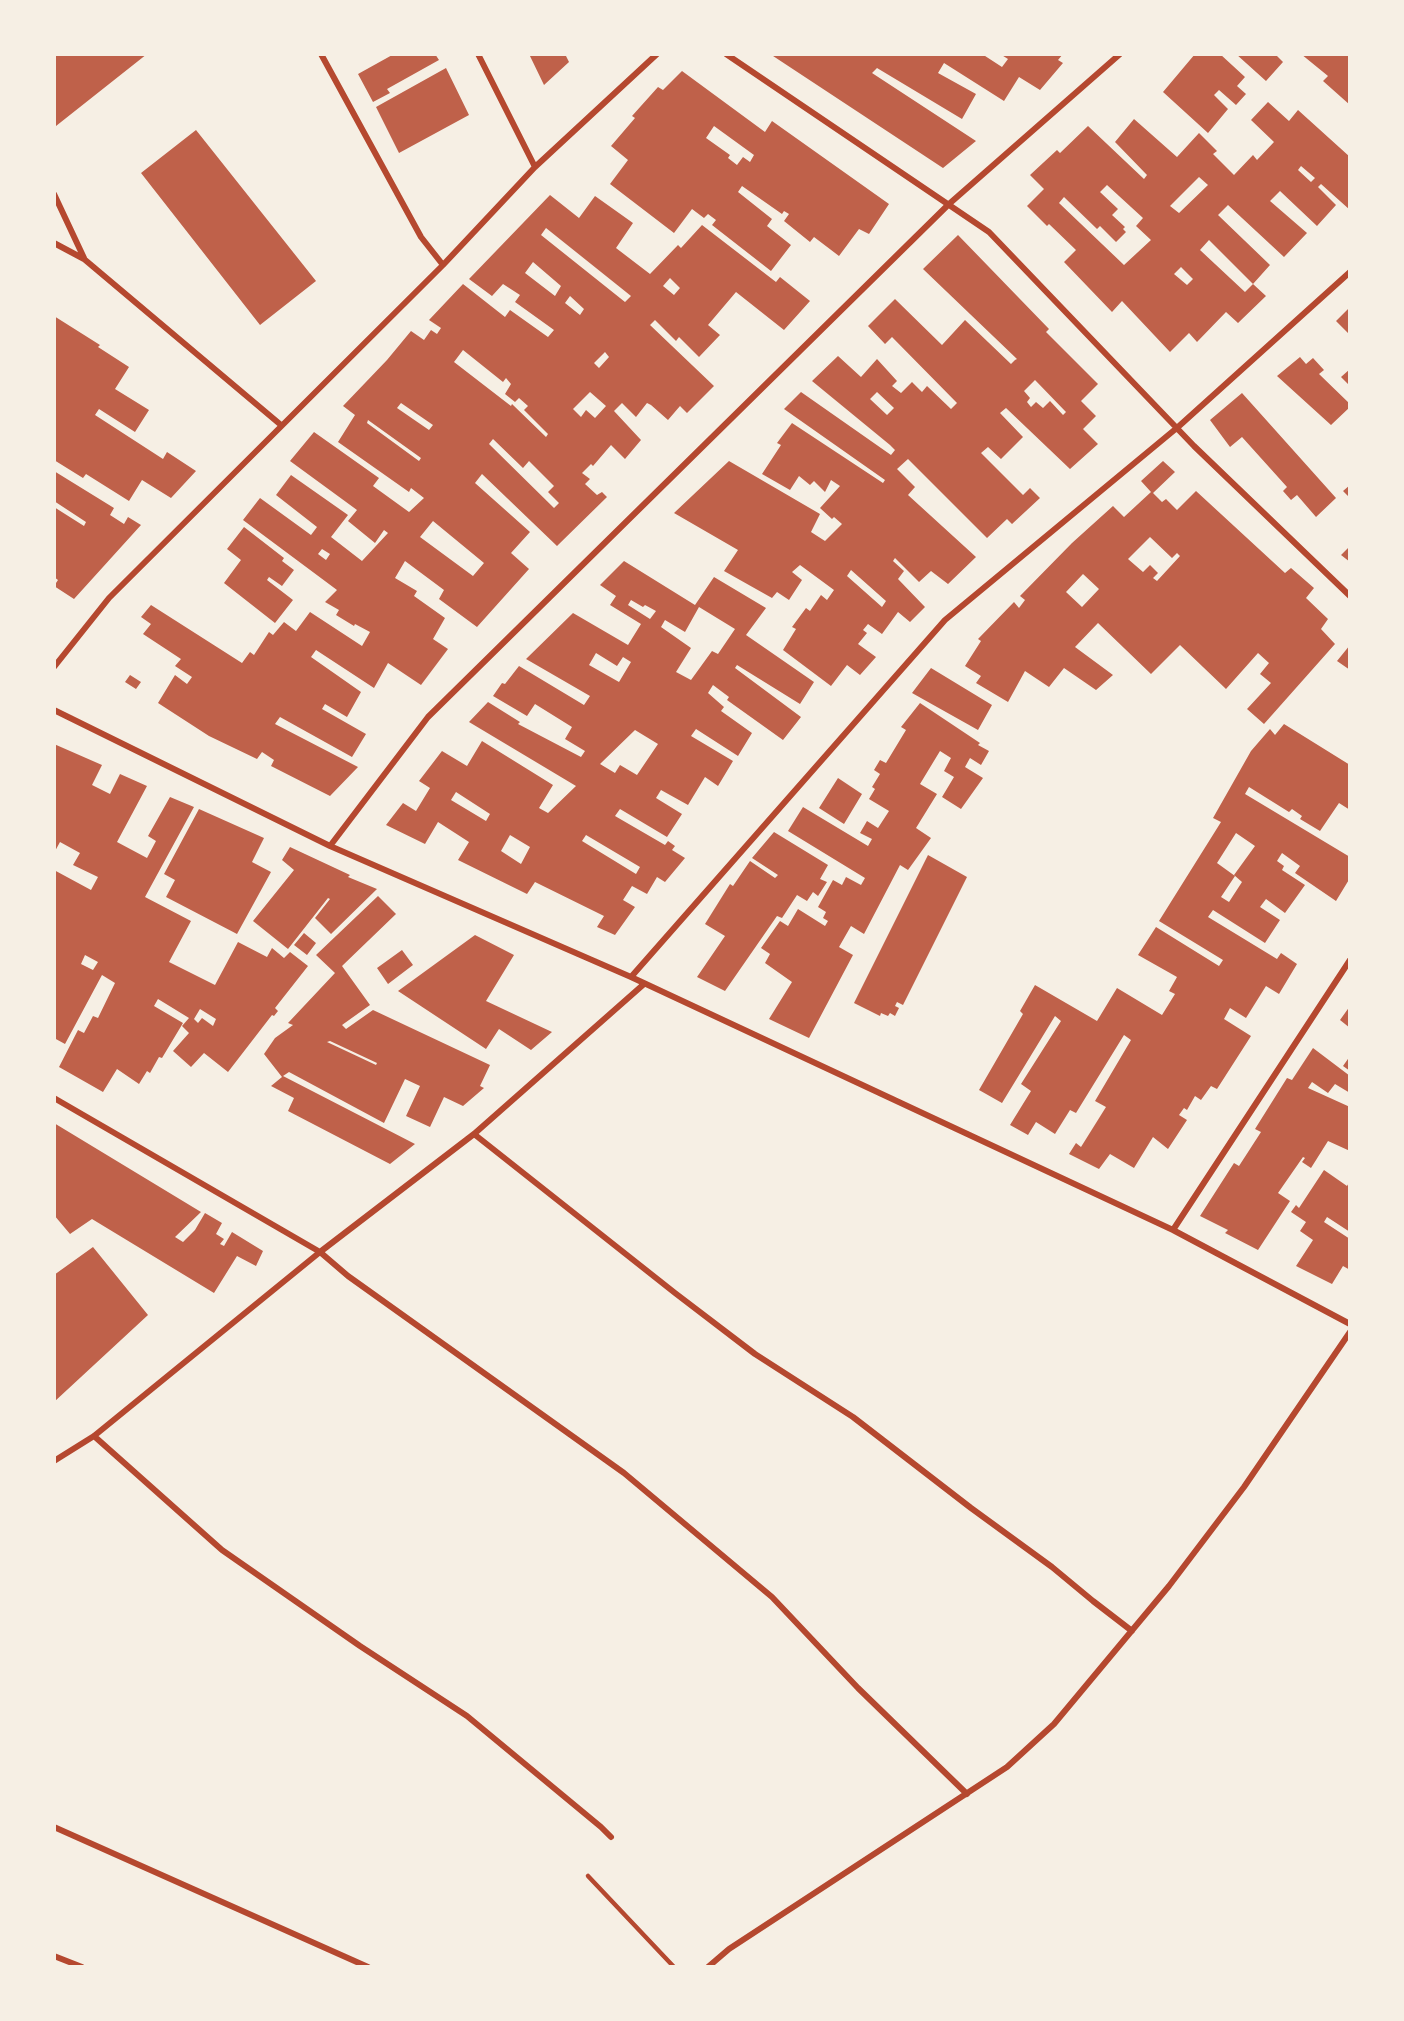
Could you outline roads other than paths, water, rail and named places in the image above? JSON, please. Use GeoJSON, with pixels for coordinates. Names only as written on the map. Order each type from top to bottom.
{"type":"FeatureCollection","features":[{"type":"Feature","properties":{"kind":"street"},"geometry":{"type":"LineString","coordinates":[[321,54],[407,213],[442,265]]}},
{"type":"Feature","properties":{"kind":"street"},"geometry":{"type":"LineString","coordinates":[[478,54],[535,167]]}},
{"type":"Feature","properties":{"kind":"street"},"geometry":{"type":"LineString","coordinates":[[54,667],[109,598],[442,265],[535,167],[657,54]]}},
{"type":"Feature","properties":{"kind":"street"},"geometry":{"type":"LineString","coordinates":[[726,54],[989,232],[1194,446],[1350,596]]}},
{"type":"Feature","properties":{"kind":"street"},"geometry":{"type":"LineString","coordinates":[[330,846],[428,717],[949,204],[1120,54]]}},
{"type":"Feature","properties":{"kind":"street"},"geometry":{"type":"LineString","coordinates":[[54,194],[84,259]]}},
{"type":"Feature","properties":{"kind":"street"},"geometry":{"type":"LineString","coordinates":[[54,243],[84,259],[281,425]]}},
{"type":"Feature","properties":{"kind":"street"},"geometry":{"type":"LineString","coordinates":[[631,977],[945,620],[1178,428],[1350,272]]}},
{"type":"Feature","properties":{"kind":"street"},"geometry":{"type":"LineString","coordinates":[[54,710],[330,846],[631,977],[1173,1230],[1350,1324]]}},
{"type":"Feature","properties":{"kind":"street"},"geometry":{"type":"LineString","coordinates":[[1173,1230],[1350,960]]}},
{"type":"Feature","properties":{"kind":"street"},"geometry":{"type":"LineString","coordinates":[[54,1461],[94,1436],[320,1252],[474,1134],[644,984]]}},
{"type":"Feature","properties":{"kind":"street"},"geometry":{"type":"LineString","coordinates":[[54,1098],[320,1252],[348,1276],[624,1473],[772,1597],[858,1688],[967,1794]]}},
{"type":"Feature","properties":{"kind":"street"},"geometry":{"type":"LineString","coordinates":[[474,1134],[684,1300],[755,1353],[854,1417],[971,1508],[1052,1567],[1132,1631]]}},
{"type":"Feature","properties":{"kind":"street"},"geometry":{"type":"LineString","coordinates":[[708,1967],[738,1943],[1007,1767],[1054,1724],[1132,1631],[1244,1487],[1350,1332]]}},
{"type":"Feature","properties":{"kind":"street"},"geometry":{"type":"LineString","coordinates":[[94,1436],[222,1550],[360,1646],[467,1716],[611,1837]]}},
{"type":"Feature","properties":{"kind":"street"},"geometry":{"type":"LineString","coordinates":[[54,1827],[368,1967]]}},
{"type":"Feature","properties":{"kind":"street"},"geometry":{"type":"LineString","coordinates":[[54,1956],[82,1967]]}},
{"type":"Feature","properties":{"kind":"lane"},"geometry":{"type":"LineString","coordinates":[[588,1876],[674,1967]]}}]}
